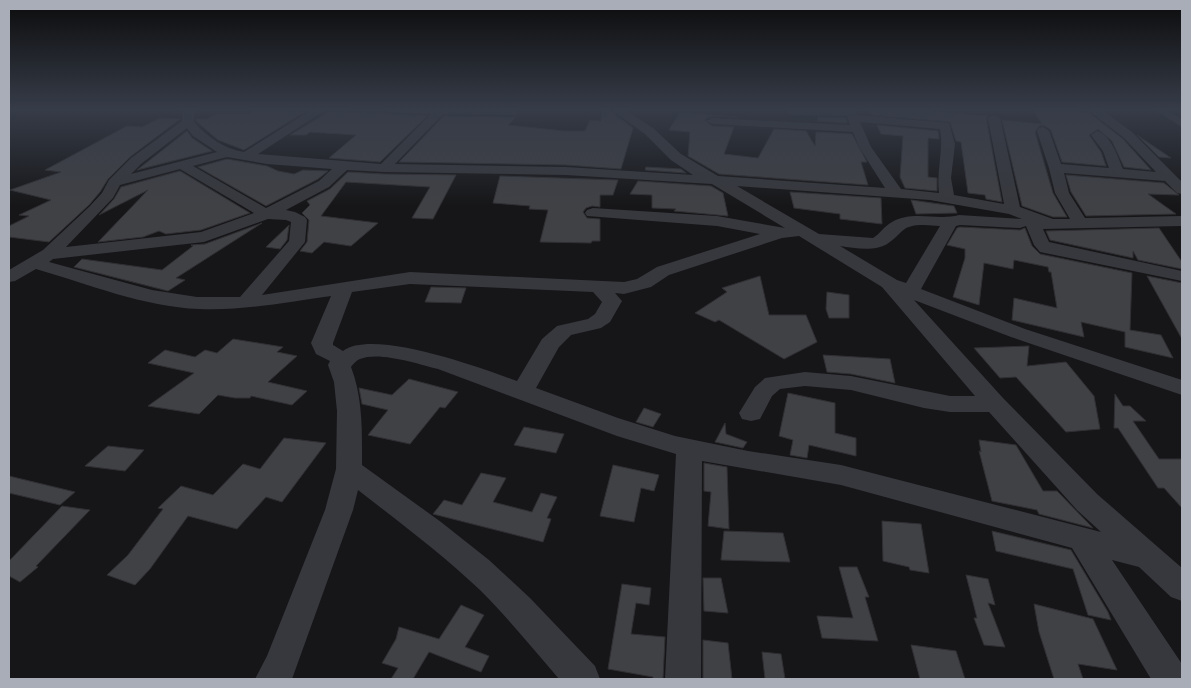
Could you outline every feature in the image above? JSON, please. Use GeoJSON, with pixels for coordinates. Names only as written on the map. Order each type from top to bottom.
{"type":"FeatureCollection","features":[{"type":"Feature","properties":{"kind":"street"},"geometry":{"type":"LineString","coordinates":[[9,277],[41,258],[95,209],[108,195],[114,183],[159,141]]}},
{"type":"Feature","properties":{"kind":"street"},"geometry":{"type":"LineString","coordinates":[[209,141],[227,153],[246,157],[344,165],[384,168],[566,171],[711,179],[947,198],[1013,210],[1051,224]]}},
{"type":"Feature","properties":{"kind":"street"},"geometry":{"type":"LineString","coordinates":[[246,157],[270,141]]}},
{"type":"Feature","properties":{"kind":"street"},"geometry":{"type":"LineString","coordinates":[[384,168],[413,141]]}},
{"type":"Feature","properties":{"kind":"street"},"geometry":{"type":"LineString","coordinates":[[659,141],[676,157],[711,179],[730,188],[799,234],[889,283],[1018,333],[1182,388]]}},
{"type":"Feature","properties":{"kind":"street"},"geometry":{"type":"LineString","coordinates":[[864,141],[874,162],[896,193]]}},
{"type":"Feature","properties":{"kind":"street"},"geometry":{"type":"LineString","coordinates":[[947,198],[944,178],[948,141]]}},
{"type":"Feature","properties":{"kind":"street"},"geometry":{"type":"LineString","coordinates":[[999,141],[1013,210]]}},
{"type":"Feature","properties":{"kind":"street"},"geometry":{"type":"LineString","coordinates":[[1047,141],[1062,193],[1081,224]]}},
{"type":"Feature","properties":{"kind":"street"},"geometry":{"type":"LineString","coordinates":[[1102,141],[1109,151],[1118,174]]}},
{"type":"Feature","properties":{"kind":"street"},"geometry":{"type":"LineString","coordinates":[[1134,141],[1182,190]]}},
{"type":"Feature","properties":{"kind":"street"},"geometry":{"type":"LineString","coordinates":[[114,183],[227,153]]}},
{"type":"Feature","properties":{"kind":"street"},"geometry":{"type":"LineString","coordinates":[[182,165],[266,214],[289,215],[299,220],[297,242],[245,303]]}},
{"type":"Feature","properties":{"kind":"street"},"geometry":{"type":"LineString","coordinates":[[41,258],[204,236],[266,214],[324,184],[344,165]]}},
{"type":"Feature","properties":{"kind":"street"},"geometry":{"type":"LineString","coordinates":[[1056,168],[1169,177]]}},
{"type":"Feature","properties":{"kind":"street"},"geometry":{"type":"LineString","coordinates":[[593,213],[717,221],[870,243],[880,242],[899,225],[923,220],[950,223],[959,220],[1033,224],[1182,221]]}},
{"type":"Feature","properties":{"kind":"street"},"geometry":{"type":"LineString","coordinates":[[910,292],[930,261],[950,223]]}},
{"type":"Feature","properties":{"kind":"street"},"geometry":{"type":"LineString","coordinates":[[1033,224],[1042,245],[1046,248],[1182,276]]}},
{"type":"Feature","properties":{"kind":"street"},"geometry":{"type":"LineString","coordinates":[[41,258],[150,296],[197,302],[245,303],[410,278],[624,288],[644,283],[663,270],[799,234]]}},
{"type":"Feature","properties":{"kind":"street"},"geometry":{"type":"LineString","coordinates":[[889,283],[995,404],[1087,502],[1182,587]]}},
{"type":"Feature","properties":{"kind":"street"},"geometry":{"type":"LineString","coordinates":[[522,392],[550,344],[564,330],[594,324],[608,310],[612,301],[598,286]]}},
{"type":"Feature","properties":{"kind":"street"},"geometry":{"type":"LineString","coordinates":[[344,288],[322,342],[324,349],[342,358],[362,351],[400,353],[439,361],[612,424],[689,449],[762,463],[839,474],[1148,557]]}},
{"type":"Feature","properties":{"kind":"street"},"geometry":{"type":"LineString","coordinates":[[273,679],[280,667],[316,576],[339,510],[349,469],[349,411],[345,382],[339,365],[342,358]]}},
{"type":"Feature","properties":{"kind":"street"},"geometry":{"type":"LineString","coordinates":[[751,414],[763,392],[774,383],[805,380],[852,383],[924,400],[950,404],[995,404]]}},
{"type":"Feature","properties":{"kind":"street"},"geometry":{"type":"LineString","coordinates":[[683,679],[689,449]]}},
{"type":"Feature","properties":{"kind":"street"},"geometry":{"type":"LineString","coordinates":[[349,469],[419,521],[479,570],[524,615],[582,679]]}},
{"type":"Feature","properties":{"kind":"street"},"geometry":{"type":"LineString","coordinates":[[1082,540],[1171,679]]}},
{"type":"Feature","properties":{"kind":"building"},"geometry":{"type":"Polygon","coordinates":[[[99,141],[151,141],[130,157],[108,179],[89,205],[49,242],[9,237],[9,226],[29,216],[19,215],[51,200],[10,190],[61,172],[45,170],[99,141]]]}},
{"type":"Feature","properties":{"kind":"building"},"geometry":{"type":"Polygon","coordinates":[[[174,141],[197,141],[212,151],[137,170],[174,141]]]}},
{"type":"Feature","properties":{"kind":"building"},"geometry":{"type":"Polygon","coordinates":[[[221,141],[258,141],[244,150],[221,141]]]}},
{"type":"Feature","properties":{"kind":"building"},"geometry":{"type":"Polygon","coordinates":[[[349,141],[401,141],[380,162],[329,158],[349,141]]]}},
{"type":"Feature","properties":{"kind":"building"},"geometry":{"type":"Polygon","coordinates":[[[419,141],[629,141],[621,169],[566,165],[399,162],[419,141]]]}},
{"type":"Feature","properties":{"kind":"building"},"geometry":{"type":"Polygon","coordinates":[[[689,141],[729,141],[724,154],[758,158],[767,141],[812,141],[815,146],[815,141],[856,141],[867,162],[861,162],[868,185],[719,174],[688,156],[689,141]]]}},
{"type":"Feature","properties":{"kind":"building"},"geometry":{"type":"Polygon","coordinates":[[[903,141],[928,141],[928,177],[937,178],[937,191],[905,188],[900,177],[903,141]]]}},
{"type":"Feature","properties":{"kind":"building"},"geometry":{"type":"Polygon","coordinates":[[[957,141],[990,141],[1002,202],[986,199],[985,195],[968,193],[961,142],[957,141]]]}},
{"type":"Feature","properties":{"kind":"building"},"geometry":{"type":"Polygon","coordinates":[[[1007,141],[1038,141],[1053,193],[1067,217],[1053,217],[1022,206],[1007,141]]]}},
{"type":"Feature","properties":{"kind":"building"},"geometry":{"type":"Polygon","coordinates":[[[1055,141],[1093,141],[1101,152],[1106,166],[1062,162],[1055,141]]]}},
{"type":"Feature","properties":{"kind":"building"},"geometry":{"type":"Polygon","coordinates":[[[1112,141],[1125,141],[1151,170],[1124,167],[1112,141]]]}},
{"type":"Feature","properties":{"kind":"building"},"geometry":{"type":"Polygon","coordinates":[[[1143,141],[1146,141],[1171,158],[1159,157],[1143,141]]]}},
{"type":"Feature","properties":{"kind":"building"},"geometry":{"type":"Polygon","coordinates":[[[227,159],[267,166],[278,171],[294,174],[303,170],[328,171],[318,179],[266,206],[198,167],[227,159]]]}},
{"type":"Feature","properties":{"kind":"building"},"geometry":{"type":"Polygon","coordinates":[[[646,167],[681,169],[686,173],[645,170],[646,167]]]}},
{"type":"Feature","properties":{"kind":"building"},"geometry":{"type":"Polygon","coordinates":[[[180,171],[250,213],[201,230],[166,234],[159,231],[143,237],[98,242],[148,190],[99,215],[114,199],[121,187],[180,171]]]}},
{"type":"Feature","properties":{"kind":"building"},"geometry":{"type":"Polygon","coordinates":[[[348,172],[456,175],[433,219],[412,218],[430,187],[346,182],[321,216],[378,223],[351,246],[324,242],[312,253],[300,251],[307,242],[309,220],[302,213],[310,205],[307,201],[330,189],[348,172]]]}},
{"type":"Feature","properties":{"kind":"building"},"geometry":{"type":"Polygon","coordinates":[[[1066,175],[1164,183],[1179,195],[1148,194],[1176,214],[1086,216],[1071,192],[1066,175]]]}},
{"type":"Feature","properties":{"kind":"building"},"geometry":{"type":"Polygon","coordinates":[[[500,176],[618,180],[613,195],[600,195],[600,207],[592,206],[586,208],[583,212],[587,218],[600,219],[600,241],[592,241],[591,243],[540,242],[548,210],[529,209],[530,206],[493,203],[500,176]]]}},
{"type":"Feature","properties":{"kind":"building"},"geometry":{"type":"Polygon","coordinates":[[[638,181],[711,186],[723,193],[728,216],[674,211],[676,209],[652,208],[652,195],[630,194],[638,181]]]}},
{"type":"Feature","properties":{"kind":"building"},"geometry":{"type":"Polygon","coordinates":[[[790,192],[881,198],[882,224],[840,219],[840,214],[794,208],[790,192]]]}},
{"type":"Feature","properties":{"kind":"building"},"geometry":{"type":"Polygon","coordinates":[[[911,200],[954,206],[957,213],[916,214],[911,200]]]}},
{"type":"Feature","properties":{"kind":"building"},"geometry":{"type":"Polygon","coordinates":[[[262,223],[176,278],[185,280],[168,291],[74,267],[82,259],[162,270],[193,246],[191,245],[205,244],[262,223]]]}},
{"type":"Feature","properties":{"kind":"building"},"geometry":{"type":"Polygon","coordinates":[[[289,225],[287,240],[280,249],[266,247],[289,225]]]}},
{"type":"Feature","properties":{"kind":"building"},"geometry":{"type":"Polygon","coordinates":[[[957,228],[1020,230],[1025,228],[1032,246],[1040,254],[1132,273],[1130,330],[1161,335],[1173,358],[1125,347],[1125,332],[1081,322],[1084,337],[1012,320],[1014,298],[1057,308],[1051,272],[1049,272],[1048,267],[1014,260],[1013,269],[984,263],[979,305],[953,297],[965,258],[965,249],[947,245],[957,228]]]}},
{"type":"Feature","properties":{"kind":"building"},"geometry":{"type":"Polygon","coordinates":[[[1159,228],[1182,262],[1182,269],[1138,260],[1133,251],[1133,258],[1050,240],[1046,231],[1159,228]]]}},
{"type":"Feature","properties":{"kind":"building"},"geometry":{"type":"Polygon","coordinates":[[[760,276],[769,315],[806,315],[817,342],[784,359],[719,320],[715,322],[695,313],[727,292],[722,288],[760,276]]]}},
{"type":"Feature","properties":{"kind":"building"},"geometry":{"type":"Polygon","coordinates":[[[1147,276],[1182,283],[1182,339],[1147,276]]]}},
{"type":"Feature","properties":{"kind":"building"},"geometry":{"type":"Polygon","coordinates":[[[431,287],[466,288],[461,303],[425,302],[431,287]]]}},
{"type":"Feature","properties":{"kind":"building"},"geometry":{"type":"Polygon","coordinates":[[[827,292],[849,295],[849,318],[829,318],[826,309],[827,292]]]}},
{"type":"Feature","properties":{"kind":"building"},"geometry":{"type":"Polygon","coordinates":[[[233,339],[283,347],[277,352],[297,356],[268,382],[307,391],[292,405],[251,396],[250,398],[235,398],[218,395],[199,414],[148,406],[194,373],[148,363],[165,350],[195,357],[205,350],[217,353],[233,339]]]}},
{"type":"Feature","properties":{"kind":"building"},"geometry":{"type":"Polygon","coordinates":[[[1029,346],[1027,366],[1066,362],[1094,396],[1100,429],[1066,432],[1016,377],[1000,378],[974,348],[1029,346]]]}},
{"type":"Feature","properties":{"kind":"building"},"geometry":{"type":"Polygon","coordinates":[[[823,355],[890,359],[895,383],[851,374],[827,372],[823,355]]]}},
{"type":"Feature","properties":{"kind":"building"},"geometry":{"type":"Polygon","coordinates":[[[409,379],[458,392],[445,408],[440,407],[410,444],[368,435],[388,410],[362,404],[359,388],[392,395],[409,379]]]}},
{"type":"Feature","properties":{"kind":"building"},"geometry":{"type":"Polygon","coordinates":[[[788,393],[835,403],[835,433],[856,438],[856,456],[809,445],[807,458],[790,455],[793,440],[779,436],[788,393]]]}},
{"type":"Feature","properties":{"kind":"building"},"geometry":{"type":"Polygon","coordinates":[[[1115,394],[1123,406],[1130,406],[1146,421],[1133,421],[1159,459],[1182,459],[1182,508],[1164,488],[1158,488],[1118,428],[1114,428],[1115,394]]]}},
{"type":"Feature","properties":{"kind":"building"},"geometry":{"type":"Polygon","coordinates":[[[644,408],[661,414],[653,427],[636,422],[644,408]]]}},
{"type":"Feature","properties":{"kind":"building"},"geometry":{"type":"Polygon","coordinates":[[[725,423],[726,434],[747,442],[743,448],[715,442],[725,423]]]}},
{"type":"Feature","properties":{"kind":"building"},"geometry":{"type":"Polygon","coordinates":[[[524,427],[564,434],[556,453],[514,445],[524,427]]]}},
{"type":"Feature","properties":{"kind":"building"},"geometry":{"type":"Polygon","coordinates":[[[284,438],[326,443],[282,502],[266,497],[237,529],[188,516],[150,569],[135,585],[107,575],[128,555],[163,509],[158,508],[181,486],[213,495],[243,464],[260,469],[284,438]]]}},
{"type":"Feature","properties":{"kind":"building"},"geometry":{"type":"Polygon","coordinates":[[[979,440],[1016,445],[1043,491],[1057,491],[1093,528],[1039,514],[1037,510],[992,501],[979,451],[981,452],[979,440]]]}},
{"type":"Feature","properties":{"kind":"building"},"geometry":{"type":"Polygon","coordinates":[[[108,446],[144,450],[125,471],[85,466],[108,446]]]}},
{"type":"Feature","properties":{"kind":"building"},"geometry":{"type":"Polygon","coordinates":[[[704,463],[727,467],[729,529],[708,526],[711,492],[704,491],[704,463]]]}},
{"type":"Feature","properties":{"kind":"building"},"geometry":{"type":"Polygon","coordinates":[[[613,465],[659,475],[654,491],[641,488],[634,522],[600,516],[613,465]]]}},
{"type":"Feature","properties":{"kind":"building"},"geometry":{"type":"Polygon","coordinates":[[[481,473],[506,478],[493,502],[532,512],[541,493],[557,497],[547,518],[551,519],[543,542],[433,514],[444,500],[462,505],[481,473]]]}},
{"type":"Feature","properties":{"kind":"building"},"geometry":{"type":"Polygon","coordinates":[[[9,476],[75,492],[60,505],[9,493],[9,476]]]}},
{"type":"Feature","properties":{"kind":"building"},"geometry":{"type":"Polygon","coordinates":[[[62,506],[90,510],[36,566],[38,567],[20,582],[9,576],[9,561],[62,506]]]}},
{"type":"Feature","properties":{"kind":"building"},"geometry":{"type":"Polygon","coordinates":[[[882,521],[921,524],[929,573],[910,570],[909,567],[883,561],[882,521]]]}},
{"type":"Feature","properties":{"kind":"building"},"geometry":{"type":"Polygon","coordinates":[[[724,531],[783,533],[790,562],[721,560],[724,531]]]}},
{"type":"Feature","properties":{"kind":"building"},"geometry":{"type":"Polygon","coordinates":[[[992,531],[1071,550],[1111,620],[1088,615],[1073,569],[996,551],[992,531]]]}},
{"type":"Feature","properties":{"kind":"building"},"geometry":{"type":"Polygon","coordinates":[[[839,567],[857,567],[869,597],[865,597],[878,641],[822,638],[817,616],[853,618],[839,567]]]}},
{"type":"Feature","properties":{"kind":"building"},"geometry":{"type":"Polygon","coordinates":[[[966,575],[988,579],[995,605],[988,603],[1005,647],[984,645],[974,618],[977,618],[966,575]]]}},
{"type":"Feature","properties":{"kind":"building"},"geometry":{"type":"Polygon","coordinates":[[[703,578],[721,578],[728,613],[704,611],[703,578]]]}},
{"type":"Feature","properties":{"kind":"building"},"geometry":{"type":"Polygon","coordinates":[[[622,584],[651,588],[649,605],[636,603],[631,634],[665,637],[663,679],[653,679],[653,677],[608,669],[622,584]]]}},
{"type":"Feature","properties":{"kind":"building"},"geometry":{"type":"Polygon","coordinates":[[[1034,604],[1093,619],[1117,670],[1078,664],[1083,679],[1054,679],[1039,632],[1034,604]]]}},
{"type":"Feature","properties":{"kind":"building"},"geometry":{"type":"Polygon","coordinates":[[[461,605],[484,615],[465,647],[489,656],[481,672],[429,652],[413,679],[391,679],[398,668],[382,663],[396,639],[399,627],[439,639],[461,605]]]}},
{"type":"Feature","properties":{"kind":"building"},"geometry":{"type":"Polygon","coordinates":[[[703,640],[728,643],[732,679],[703,679],[703,640]]]}},
{"type":"Feature","properties":{"kind":"building"},"geometry":{"type":"Polygon","coordinates":[[[911,645],[956,651],[965,679],[920,679],[911,645]]]}},
{"type":"Feature","properties":{"kind":"building"},"geometry":{"type":"Polygon","coordinates":[[[762,652],[781,654],[785,679],[765,679],[762,652]]]}}]}
